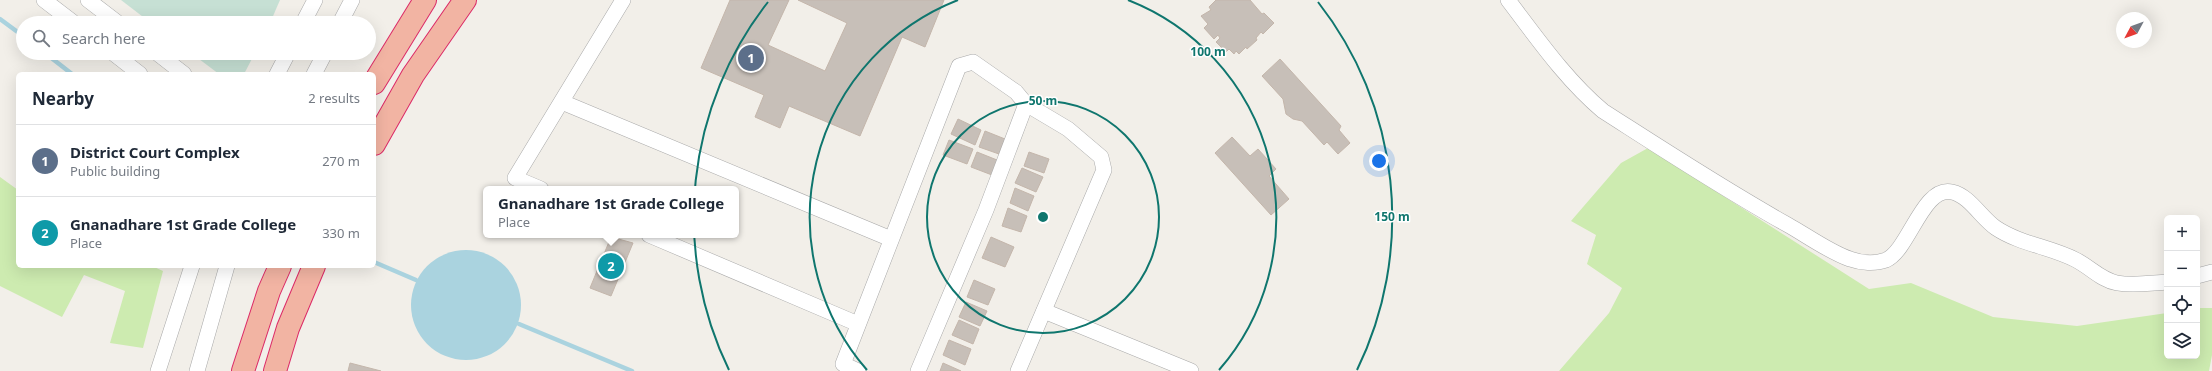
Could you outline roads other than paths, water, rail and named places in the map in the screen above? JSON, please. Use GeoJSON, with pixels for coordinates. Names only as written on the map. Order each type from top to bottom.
{"type":"FeatureCollection","features":[{"type":"Feature","properties":{"kind":"highway"},"geometry":{"type":"LineString","coordinates":[[376,79],[425,0]]}},
{"type":"Feature","properties":{"kind":"highway"},"geometry":{"type":"LineString","coordinates":[[376,140],[413,75],[464,0]]}},
{"type":"Feature","properties":{"kind":"highway"},"geometry":{"type":"LineString","coordinates":[[242,371],[269,291],[279,268]]}},
{"type":"Feature","properties":{"kind":"highway"},"geometry":{"type":"LineString","coordinates":[[275,371],[288,328],[313,268]]}},
{"type":"Feature","properties":{"kind":"street"},"geometry":{"type":"LineString","coordinates":[[44,0],[65,16]]}},
{"type":"Feature","properties":{"kind":"street"},"geometry":{"type":"LineString","coordinates":[[88,0],[109,16]]}},
{"type":"Feature","properties":{"kind":"street"},"geometry":{"type":"LineString","coordinates":[[307,16],[315,0]]}},
{"type":"Feature","properties":{"kind":"street"},"geometry":{"type":"LineString","coordinates":[[344,16],[352,0]]}},
{"type":"Feature","properties":{"kind":"street"},"geometry":{"type":"LineString","coordinates":[[534,186],[515,178],[624,0]]}},
{"type":"Feature","properties":{"kind":"street"},"geometry":{"type":"LineString","coordinates":[[1508,0],[1543,47],[1590,100],[1603,111],[1733,194],[1849,259],[1876,263],[1888,259],[1897,249],[1932,197],[1941,191],[1952,192],[1964,197],[1995,228],[2011,236],[2076,260],[2100,276],[2116,283],[2137,285],[2164,282]]}},
{"type":"Feature","properties":{"kind":"street"},"geometry":{"type":"LineString","coordinates":[[122,60],[137,72]]}},
{"type":"Feature","properties":{"kind":"street"},"geometry":{"type":"LineString","coordinates":[[166,60],[181,72]]}},
{"type":"Feature","properties":{"kind":"street"},"geometry":{"type":"LineString","coordinates":[[279,72],[285,60]]}},
{"type":"Feature","properties":{"kind":"street"},"geometry":{"type":"LineString","coordinates":[[315,72],[321,60]]}},
{"type":"Feature","properties":{"kind":"street"},"geometry":{"type":"LineString","coordinates":[[858,371],[843,364],[959,66],[973,62],[1016,92],[1026,104],[1068,129],[1101,157],[1104,170],[1018,371]]}},
{"type":"Feature","properties":{"kind":"street"},"geometry":{"type":"LineString","coordinates":[[562,102],[891,239]]}},
{"type":"Feature","properties":{"kind":"street"},"geometry":{"type":"LineString","coordinates":[[918,371],[986,210],[1026,104]]}},
{"type":"Feature","properties":{"kind":"street"},"geometry":{"type":"LineString","coordinates":[[656,238],[858,324]]}},
{"type":"Feature","properties":{"kind":"street"},"geometry":{"type":"LineString","coordinates":[[158,371],[191,268]]}},
{"type":"Feature","properties":{"kind":"street"},"geometry":{"type":"LineString","coordinates":[[196,371],[226,268]]}},
{"type":"Feature","properties":{"kind":"street"},"geometry":{"type":"LineString","coordinates":[[2200,275],[2212,272]]}},
{"type":"Feature","properties":{"kind":"street"},"geometry":{"type":"LineString","coordinates":[[1044,311],[1191,371]]}},
{"type":"Feature","properties":{"kind":"water"},"geometry":{"type":"Polygon","coordinates":[[[466,250],[487,254],[497,259],[505,266],[512,274],[517,284],[521,305],[517,326],[512,336],[505,344],[497,351],[487,356],[466,360],[445,356],[435,351],[427,344],[420,336],[415,326],[411,305],[415,284],[420,274],[427,266],[435,259],[445,254],[466,250]]]}},
{"type":"Feature","properties":{"kind":"waterway"},"geometry":{"type":"LineString","coordinates":[[0,19],[16,31]]}},
{"type":"Feature","properties":{"kind":"waterway"},"geometry":{"type":"LineString","coordinates":[[54,60],[69,72]]}},
{"type":"Feature","properties":{"kind":"waterway"},"geometry":{"type":"LineString","coordinates":[[376,263],[416,280]]}},
{"type":"Feature","properties":{"kind":"waterway"},"geometry":{"type":"LineString","coordinates":[[519,324],[632,371]]}},
{"type":"Feature","properties":{"kind":"place","name":"District Court Complex"},"geometry":{"type":"Point","coordinates":[751,58]}},
{"type":"Feature","properties":{"kind":"place","name":"Gnanadhare 1st Grade College"},"geometry":{"type":"Point","coordinates":[611,266]}}]}
